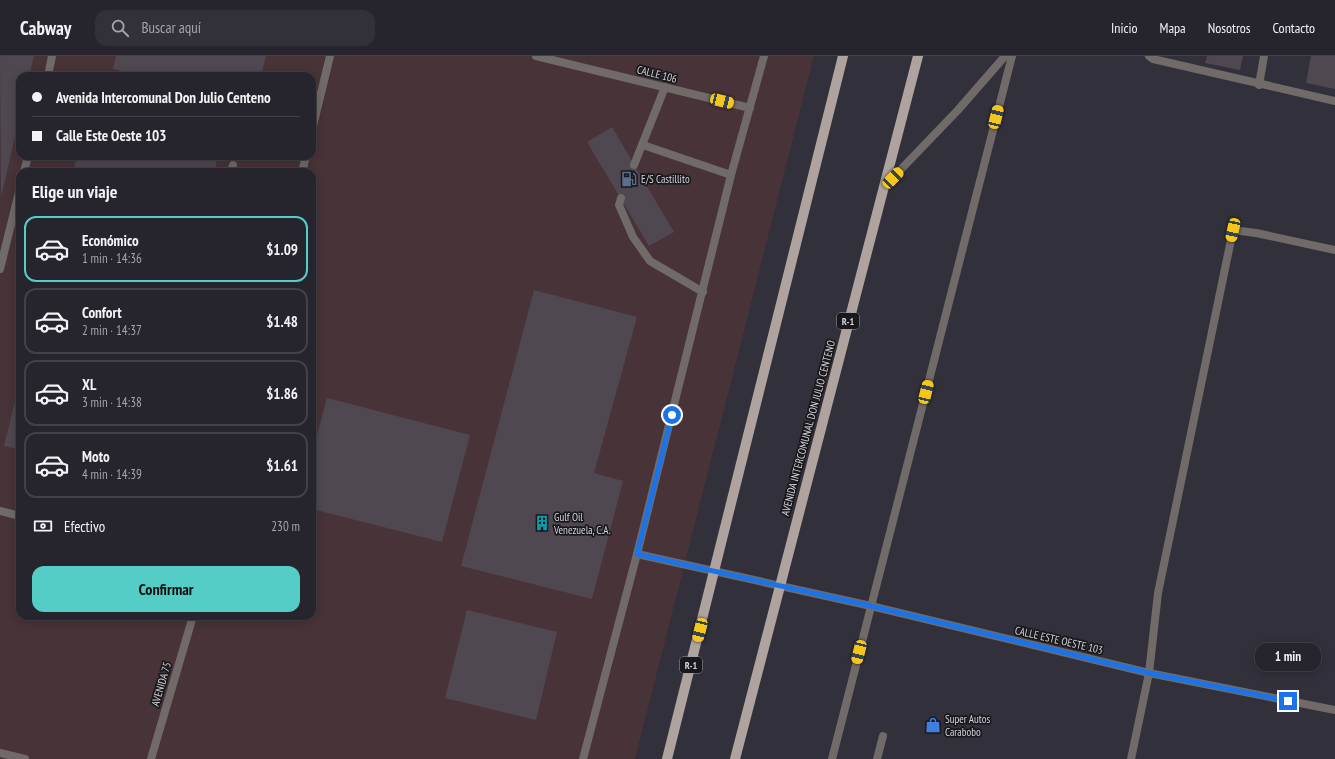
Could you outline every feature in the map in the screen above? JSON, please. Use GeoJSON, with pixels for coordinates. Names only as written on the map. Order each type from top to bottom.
{"type":"FeatureCollection","features":[{"type":"Feature","properties":{"kind":"main road","name":"R-1"},"geometry":{"type":"LineString","coordinates":[[667,759],[843,56]]}},
{"type":"Feature","properties":{"kind":"main road","name":"AVENIDA INTERCOMUNAL DON JULIO CENTENO"},"geometry":{"type":"LineString","coordinates":[[736,759],[918,56]]}},
{"type":"Feature","properties":{"kind":"street"},"geometry":{"type":"LineString","coordinates":[[49,72],[52,56]]}},
{"type":"Feature","properties":{"kind":"street"},"geometry":{"type":"LineString","coordinates":[[316,114],[330,56]]}},
{"type":"Feature","properties":{"kind":"street","name":"CALLE 106"},"geometry":{"type":"LineString","coordinates":[[536,56],[750,108]]}},
{"type":"Feature","properties":{"kind":"street"},"geometry":{"type":"LineString","coordinates":[[583,759],[637,554],[731,175],[764,56]]}},
{"type":"Feature","properties":{"kind":"street"},"geometry":{"type":"LineString","coordinates":[[883,189],[958,110],[1005,56]]}},
{"type":"Feature","properties":{"kind":"street"},"geometry":{"type":"LineString","coordinates":[[832,759],[1012,56]]}},
{"type":"Feature","properties":{"kind":"street"},"geometry":{"type":"LineString","coordinates":[[1149,56],[1153,59],[1259,85],[1335,101]]}},
{"type":"Feature","properties":{"kind":"street"},"geometry":{"type":"LineString","coordinates":[[1259,85],[1264,56]]}},
{"type":"Feature","properties":{"kind":"street"},"geometry":{"type":"LineString","coordinates":[[634,165],[665,88]]}},
{"type":"Feature","properties":{"kind":"street"},"geometry":{"type":"LineString","coordinates":[[643,145],[731,175]]}},
{"type":"Feature","properties":{"kind":"street"},"geometry":{"type":"LineString","coordinates":[[620,198],[619,205],[633,237],[650,261],[703,292]]}},
{"type":"Feature","properties":{"kind":"street"},"geometry":{"type":"LineString","coordinates":[[0,269],[16,204]]}},
{"type":"Feature","properties":{"kind":"street"},"geometry":{"type":"LineString","coordinates":[[1130,759],[1149,673],[1158,593],[1233,230],[1256,233],[1335,250]]}},
{"type":"Feature","properties":{"kind":"street"},"geometry":{"type":"LineString","coordinates":[[0,510],[16,515]]}},
{"type":"Feature","properties":{"kind":"street","name":"CALLE ESTE OESTE 103"},"geometry":{"type":"LineString","coordinates":[[637,554],[871,606],[1149,673],[1335,710]]}},
{"type":"Feature","properties":{"kind":"street","name":"AVENIDA 75"},"geometry":{"type":"LineString","coordinates":[[151,759],[192,620]]}},
{"type":"Feature","properties":{"kind":"street"},"geometry":{"type":"LineString","coordinates":[[877,759],[883,736]]}},
{"type":"Feature","properties":{"kind":"street"},"geometry":{"type":"LineString","coordinates":[[0,754],[25,759]]}},
{"type":"Feature","properties":{"kind":"shaded area"},"geometry":{"type":"Polygon","coordinates":[[[0,56],[814,56],[635,759],[0,759],[0,56]]]}},
{"type":"Feature","properties":{"kind":"building"},"geometry":{"type":"Polygon","coordinates":[[[0,56],[34,56],[30,72],[16,72],[16,132],[1,197],[0,56]]]}},
{"type":"Feature","properties":{"kind":"building"},"geometry":{"type":"Polygon","coordinates":[[[116,56],[266,56],[262,72],[125,72],[113,69],[116,56]]]}},
{"type":"Feature","properties":{"kind":"building"},"geometry":{"type":"Polygon","coordinates":[[[1207,56],[1243,56],[1240,70],[1205,63],[1207,56]]]}},
{"type":"Feature","properties":{"kind":"building"},"geometry":{"type":"Polygon","coordinates":[[[1311,56],[1335,56],[1335,89],[1306,83],[1311,56]]]}},
{"type":"Feature","properties":{"kind":"building"},"geometry":{"type":"Polygon","coordinates":[[[612,127],[674,232],[649,246],[587,142],[612,127]]]}},
{"type":"Feature","properties":{"kind":"building"},"geometry":{"type":"Polygon","coordinates":[[[76,160],[217,160],[215,168],[74,168],[76,160]]]}},
{"type":"Feature","properties":{"kind":"building"},"geometry":{"type":"Polygon","coordinates":[[[534,290],[637,317],[594,473],[623,481],[592,599],[461,566],[534,290]]]}},
{"type":"Feature","properties":{"kind":"building"},"geometry":{"type":"Polygon","coordinates":[[[16,397],[16,449],[4,446],[16,397]]]}},
{"type":"Feature","properties":{"kind":"building"},"geometry":{"type":"Polygon","coordinates":[[[327,398],[470,435],[442,542],[316,510],[316,439],[327,398]]]}},
{"type":"Feature","properties":{"kind":"building"},"geometry":{"type":"Polygon","coordinates":[[[467,610],[557,632],[536,720],[445,698],[467,610]]]}},
{"type":"Feature","properties":{"kind":"place","name":"E/S Castillito"},"geometry":{"type":"Point","coordinates":[629,179]}},
{"type":"Feature","properties":{"kind":"place","name":"Gulf Oil Venezuela, C.A."},"geometry":{"type":"Point","coordinates":[542,523]}},
{"type":"Feature","properties":{"kind":"place","name":"Super Autos Carabobo"},"geometry":{"type":"Point","coordinates":[933,725]}},
{"type":"Feature","properties":{"kind":"route"},"geometry":{"type":"LineString","coordinates":[[672,415],[637,554],[871,606],[1149,673],[1288,701]]}}]}
